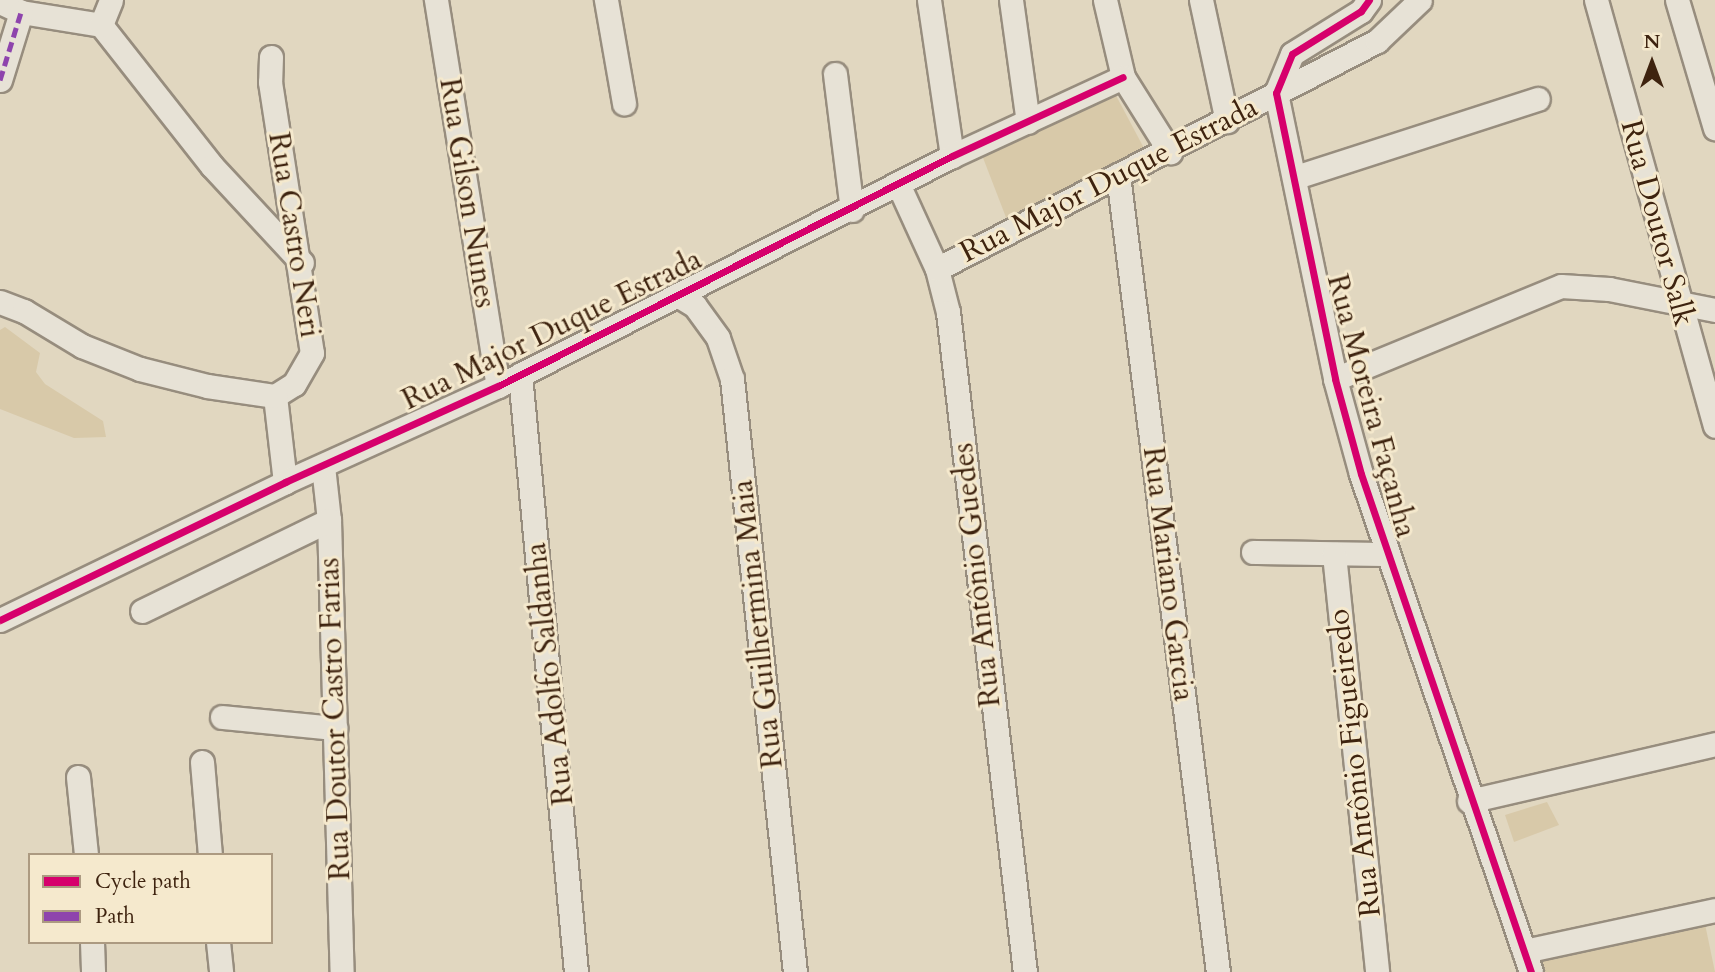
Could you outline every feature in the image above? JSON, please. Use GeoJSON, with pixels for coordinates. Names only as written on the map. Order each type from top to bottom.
{"type":"FeatureCollection","features":[{"type":"Feature","properties":{"kind":"street"},"geometry":{"type":"LineString","coordinates":[[92,0],[101,25],[212,166],[302,263]]}},
{"type":"Feature","properties":{"kind":"street"},"geometry":{"type":"LineString","coordinates":[[101,25],[111,0]]}},
{"type":"Feature","properties":{"kind":"street","name":"Rua Gilson Nunes"},"geometry":{"type":"LineString","coordinates":[[436,0],[498,386]]}},
{"type":"Feature","properties":{"kind":"street"},"geometry":{"type":"LineString","coordinates":[[606,0],[624,103]]}},
{"type":"Feature","properties":{"kind":"street"},"geometry":{"type":"LineString","coordinates":[[929,0],[952,156]]}},
{"type":"Feature","properties":{"kind":"street"},"geometry":{"type":"LineString","coordinates":[[1011,0],[1028,122]]}},
{"type":"Feature","properties":{"kind":"street"},"geometry":{"type":"LineString","coordinates":[[1105,0],[1123,77],[1170,152]]}},
{"type":"Feature","properties":{"kind":"street"},"geometry":{"type":"LineString","coordinates":[[1201,0],[1227,121]]}},
{"type":"Feature","properties":{"kind":"street"},"geometry":{"type":"LineString","coordinates":[[1276,93],[1292,54],[1361,11],[1368,0]]}},
{"type":"Feature","properties":{"kind":"street","name":"Rua Major Duque Estrada"},"geometry":{"type":"LineString","coordinates":[[937,269],[1118,175],[1170,152],[1377,41],[1420,0]]}},
{"type":"Feature","properties":{"kind":"street"},"geometry":{"type":"LineString","coordinates":[[1677,0],[1715,128]]}},
{"type":"Feature","properties":{"kind":"street"},"geometry":{"type":"LineString","coordinates":[[0,2],[21,12],[101,25]]}},
{"type":"Feature","properties":{"kind":"street","name":"Rua Doutor Salk"},"geometry":{"type":"LineString","coordinates":[[1598,10],[1715,426]]}},
{"type":"Feature","properties":{"kind":"street"},"geometry":{"type":"LineString","coordinates":[[0,80],[21,12]]}},
{"type":"Feature","properties":{"kind":"street","name":"Rua Castro Neri"},"geometry":{"type":"LineString","coordinates":[[271,57],[270,82],[302,263],[312,352],[307,367],[294,384],[275,396]]}},
{"type":"Feature","properties":{"kind":"street"},"geometry":{"type":"LineString","coordinates":[[835,74],[852,210]]}},
{"type":"Feature","properties":{"kind":"street","name":"Rua Major Duque Estrada"},"geometry":{"type":"LineString","coordinates":[[0,620],[285,482],[498,386],[852,210],[952,156],[1123,77]]}},
{"type":"Feature","properties":{"kind":"street","name":"Rua Moreira Façanha"},"geometry":{"type":"LineString","coordinates":[[1276,93],[1296,177],[1335,379],[1386,554],[1469,801],[1527,962]]}},
{"type":"Feature","properties":{"kind":"street"},"geometry":{"type":"LineString","coordinates":[[1296,177],[1538,99]]}},
{"type":"Feature","properties":{"kind":"street","name":"Rua Mariano Garcia"},"geometry":{"type":"LineString","coordinates":[[1118,175],[1218,972]]}},
{"type":"Feature","properties":{"kind":"street","name":"Rua Antônio Guedes"},"geometry":{"type":"LineString","coordinates":[[899,186],[937,269],[948,312],[1026,972]]}},
{"type":"Feature","properties":{"kind":"street"},"geometry":{"type":"LineString","coordinates":[[1335,379],[1561,286],[1585,286],[1715,310]]}},
{"type":"Feature","properties":{"kind":"street","name":"Rua Guilhermina Maia"},"geometry":{"type":"LineString","coordinates":[[677,295],[695,306],[718,338],[732,379],[795,972]]}},
{"type":"Feature","properties":{"kind":"street"},"geometry":{"type":"LineString","coordinates":[[0,302],[24,311],[82,346],[139,369],[207,386],[275,396],[285,482]]}},
{"type":"Feature","properties":{"kind":"street","name":"Rua Adolfo Saldanha"},"geometry":{"type":"LineString","coordinates":[[520,375],[576,972]]}},
{"type":"Feature","properties":{"kind":"street","name":"Rua Doutor Castro Farias"},"geometry":{"type":"LineString","coordinates":[[323,466],[329,520],[342,972]]}},
{"type":"Feature","properties":{"kind":"street"},"geometry":{"type":"LineString","coordinates":[[142,611],[329,520]]}},
{"type":"Feature","properties":{"kind":"street"},"geometry":{"type":"LineString","coordinates":[[1253,552],[1386,554]]}},
{"type":"Feature","properties":{"kind":"street","name":"Rua Antônio Figueiredo"},"geometry":{"type":"LineString","coordinates":[[1334,554],[1377,972]]}},
{"type":"Feature","properties":{"kind":"street"},"geometry":{"type":"LineString","coordinates":[[222,718],[335,727]]}},
{"type":"Feature","properties":{"kind":"street"},"geometry":{"type":"LineString","coordinates":[[1469,801],[1715,744]]}},
{"type":"Feature","properties":{"kind":"street"},"geometry":{"type":"LineString","coordinates":[[202,762],[210,853]]}},
{"type":"Feature","properties":{"kind":"street"},"geometry":{"type":"LineString","coordinates":[[78,777],[86,853]]}},
{"type":"Feature","properties":{"kind":"street"},"geometry":{"type":"LineString","coordinates":[[1527,962],[1715,910]]}},
{"type":"Feature","properties":{"kind":"street"},"geometry":{"type":"LineString","coordinates":[[92,944],[93,972]]}},
{"type":"Feature","properties":{"kind":"street"},"geometry":{"type":"LineString","coordinates":[[218,944],[221,972]]}},
{"type":"Feature","properties":{"kind":"shaded area"},"geometry":{"type":"Polygon","coordinates":[[[1112,88],[1146,152],[1007,220],[980,150],[1112,88]]]}},
{"type":"Feature","properties":{"kind":"shaded area"},"geometry":{"type":"Polygon","coordinates":[[[5,327],[40,353],[36,372],[45,384],[103,421],[106,437],[74,438],[0,409],[0,330],[5,327]]]}},
{"type":"Feature","properties":{"kind":"shaded area"},"geometry":{"type":"Polygon","coordinates":[[[1547,802],[1559,825],[1514,842],[1505,815],[1547,802]]]}},
{"type":"Feature","properties":{"kind":"shaded area"},"geometry":{"type":"Polygon","coordinates":[[[1705,924],[1715,972],[1542,972],[1538,958],[1705,924]]]}},
{"type":"Feature","properties":{"kind":"marked path"},"geometry":{"type":"LineString","coordinates":[[0,80],[21,12]]}},
{"type":"Feature","properties":{"kind":"cycle path"},"geometry":{"type":"LineString","coordinates":[[1369,0],[1361,11],[1292,54],[1276,93],[1335,379],[1361,474],[1531,972]]}},
{"type":"Feature","properties":{"kind":"cycle path"},"geometry":{"type":"LineString","coordinates":[[0,620],[285,482],[498,386],[952,156],[1123,77]]}}]}
